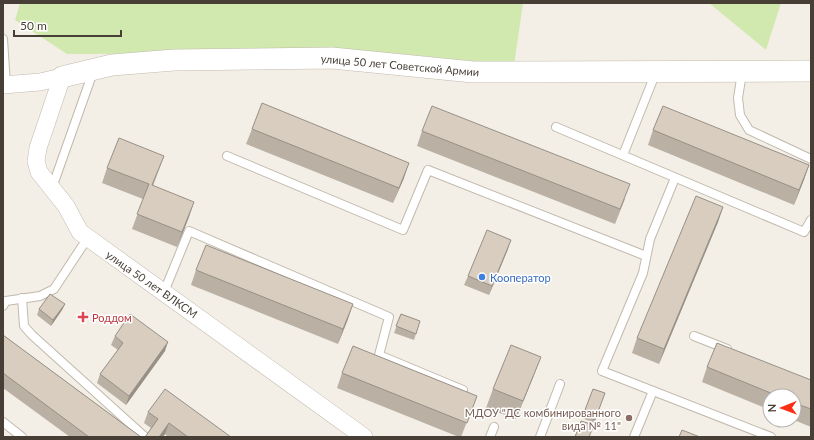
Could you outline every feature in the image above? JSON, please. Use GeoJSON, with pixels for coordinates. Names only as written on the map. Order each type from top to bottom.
{"type":"FeatureCollection","features":[{"type":"Feature","properties":{"kind":"street","name":"улица 50 лет Советской Армии"},"geometry":{"type":"LineString","coordinates":[[62,77],[112,66],[174,60],[332,58],[473,72],[811,71]]}},
{"type":"Feature","properties":{"kind":"street"},"geometry":{"type":"LineString","coordinates":[[5,85],[40,82],[62,77]]}},
{"type":"Feature","properties":{"kind":"street","name":"улица 50 лет ВЛКСМ"},"geometry":{"type":"LineString","coordinates":[[62,77],[36,155],[37,167],[66,206],[80,232],[87,239],[164,292],[364,437]]}},
{"type":"Feature","properties":{"kind":"lane"},"geometry":{"type":"LineString","coordinates":[[3,39],[5,85]]}},
{"type":"Feature","properties":{"kind":"lane"},"geometry":{"type":"LineString","coordinates":[[52,188],[94,69]]}},
{"type":"Feature","properties":{"kind":"lane"},"geometry":{"type":"LineString","coordinates":[[623,155],[656,71]]}},
{"type":"Feature","properties":{"kind":"lane"},"geometry":{"type":"LineString","coordinates":[[743,71],[739,86],[738,98],[740,115],[744,124],[749,130],[811,159]]}},
{"type":"Feature","properties":{"kind":"lane"},"geometry":{"type":"LineString","coordinates":[[556,127],[804,232],[811,220]]}},
{"type":"Feature","properties":{"kind":"lane"},"geometry":{"type":"LineString","coordinates":[[227,156],[403,230],[428,170],[646,256]]}},
{"type":"Feature","properties":{"kind":"lane"},"geometry":{"type":"LineString","coordinates":[[675,178],[650,239],[643,273],[602,371],[771,437]]}},
{"type":"Feature","properties":{"kind":"lane"},"geometry":{"type":"LineString","coordinates":[[164,292],[189,231],[389,317],[379,355],[468,393]]}},
{"type":"Feature","properties":{"kind":"lane"},"geometry":{"type":"LineString","coordinates":[[3,306],[6,301],[48,293],[54,289],[87,239]]}},
{"type":"Feature","properties":{"kind":"lane"},"geometry":{"type":"LineString","coordinates":[[22,298],[24,326],[32,335],[146,437]]}},
{"type":"Feature","properties":{"kind":"lane"},"geometry":{"type":"LineString","coordinates":[[694,336],[738,353]]}},
{"type":"Feature","properties":{"kind":"lane"},"geometry":{"type":"LineString","coordinates":[[540,437],[560,384]]}},
{"type":"Feature","properties":{"kind":"lane"},"geometry":{"type":"LineString","coordinates":[[634,437],[653,391]]}},
{"type":"Feature","properties":{"kind":"lane"},"geometry":{"type":"LineString","coordinates":[[3,422],[22,437]]}},
{"type":"Feature","properties":{"kind":"lane"},"geometry":{"type":"LineString","coordinates":[[490,437],[494,428]]}},
{"type":"Feature","properties":{"kind":"green space"},"geometry":{"type":"Polygon","coordinates":[[[20,3],[523,3],[514,65],[392,53],[67,54],[15,20],[20,3]]]}},
{"type":"Feature","properties":{"kind":"green space"},"geometry":{"type":"Polygon","coordinates":[[[709,3],[781,3],[766,50],[709,3]]]}},
{"type":"Feature","properties":{"kind":"building"},"geometry":{"type":"Polygon","coordinates":[[[262,103],[409,163],[399,188],[252,129],[262,103]]]}},
{"type":"Feature","properties":{"kind":"building"},"geometry":{"type":"Polygon","coordinates":[[[432,106],[630,184],[620,209],[422,131],[432,106]]]}},
{"type":"Feature","properties":{"kind":"building"},"geometry":{"type":"Polygon","coordinates":[[[663,106],[809,165],[799,190],[653,130],[663,106]]]}},
{"type":"Feature","properties":{"kind":"building"},"geometry":{"type":"Polygon","coordinates":[[[119,138],[164,156],[152,185],[194,202],[182,232],[137,214],[149,184],[107,168],[119,138]]]}},
{"type":"Feature","properties":{"kind":"building"},"geometry":{"type":"Polygon","coordinates":[[[696,196],[723,207],[664,349],[637,338],[696,196]]]}},
{"type":"Feature","properties":{"kind":"building"},"geometry":{"type":"Polygon","coordinates":[[[487,230],[511,240],[492,286],[468,276],[487,230]]]}},
{"type":"Feature","properties":{"kind":"building"},"geometry":{"type":"Polygon","coordinates":[[[206,245],[353,304],[343,329],[196,270],[206,245]]]}},
{"type":"Feature","properties":{"kind":"building"},"geometry":{"type":"Polygon","coordinates":[[[50,294],[65,304],[53,320],[39,309],[50,294]]]}},
{"type":"Feature","properties":{"kind":"building"},"geometry":{"type":"Polygon","coordinates":[[[130,314],[168,342],[129,396],[100,374],[123,343],[115,336],[130,314]]]}},
{"type":"Feature","properties":{"kind":"building"},"geometry":{"type":"Polygon","coordinates":[[[401,314],[420,321],[416,334],[396,326],[401,314]]]}},
{"type":"Feature","properties":{"kind":"building"},"geometry":{"type":"Polygon","coordinates":[[[3,335],[141,437],[89,437],[3,373],[3,335]]]}},
{"type":"Feature","properties":{"kind":"building"},"geometry":{"type":"Polygon","coordinates":[[[717,343],[811,380],[811,409],[802,406],[802,388],[762,388],[762,389],[707,367],[717,343]]]}},
{"type":"Feature","properties":{"kind":"building"},"geometry":{"type":"Polygon","coordinates":[[[511,345],[541,357],[523,401],[493,389],[511,345]]]}},
{"type":"Feature","properties":{"kind":"building"},"geometry":{"type":"Polygon","coordinates":[[[353,346],[477,396],[467,423],[342,373],[353,346]]]}},
{"type":"Feature","properties":{"kind":"building"},"geometry":{"type":"Polygon","coordinates":[[[165,389],[231,437],[188,437],[169,423],[159,437],[145,437],[158,419],[148,412],[165,389]]]}},
{"type":"Feature","properties":{"kind":"building"},"geometry":{"type":"Polygon","coordinates":[[[593,389],[605,393],[595,420],[583,415],[593,389]]]}},
{"type":"Feature","properties":{"kind":"building"},"geometry":{"type":"Polygon","coordinates":[[[581,421],[594,425],[589,437],[575,437],[581,421]]]}},
{"type":"Feature","properties":{"kind":"building"},"geometry":{"type":"Polygon","coordinates":[[[682,430],[700,437],[679,437],[682,430]]]}},
{"type":"Feature","properties":{"kind":"place","name":"Кооператор"},"geometry":{"type":"Point","coordinates":[482,277]}},
{"type":"Feature","properties":{"kind":"place","name":"Роддом"},"geometry":{"type":"Point","coordinates":[83,317]}},
{"type":"Feature","properties":{"kind":"place","name":"МДОУ \"ДС комбинированного вида № 11\""},"geometry":{"type":"Point","coordinates":[629,418]}}]}
